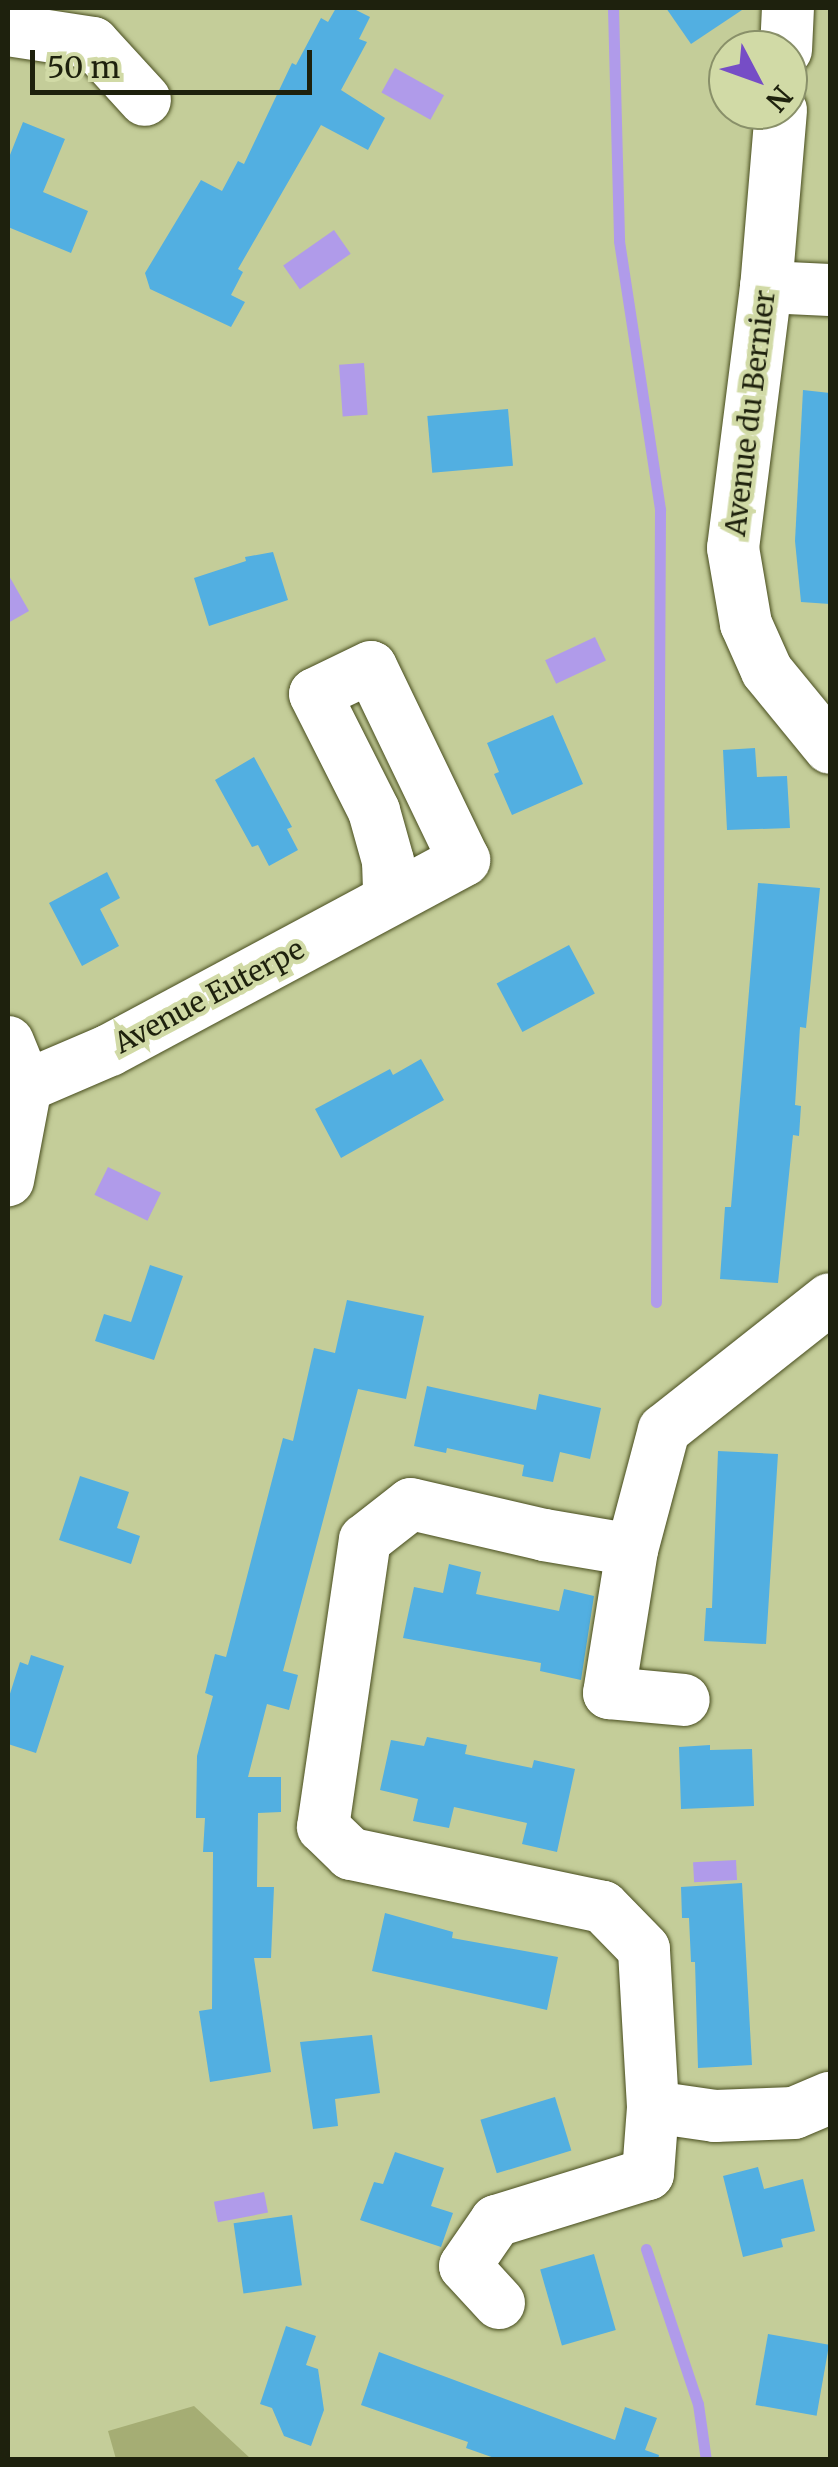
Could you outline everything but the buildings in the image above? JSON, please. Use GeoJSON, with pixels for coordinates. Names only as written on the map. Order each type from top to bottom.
{"type":"FeatureCollection","features":[{"type":"Feature","properties":{"kind":"street"},"geometry":{"type":"LineString","coordinates":[[8,30],[93,43],[144,100]]}},
{"type":"Feature","properties":{"kind":"street","name":"Avenue du Bernier"},"geometry":{"type":"LineString","coordinates":[[779,130],[766,287],[733,548],[746,624],[767,671],[830,748]]}},
{"type":"Feature","properties":{"kind":"street"},"geometry":{"type":"LineString","coordinates":[[766,287],[830,290]]}},
{"type":"Feature","properties":{"kind":"street","name":"Avenue Euterpe"},"geometry":{"type":"LineString","coordinates":[[17,1064],[110,1050],[389,899]]}},
{"type":"Feature","properties":{"kind":"street"},"geometry":{"type":"LineString","coordinates":[[8,1180],[17,1064]]}},
{"type":"Feature","properties":{"kind":"street"},"geometry":{"type":"LineString","coordinates":[[684,1700],[610,1694],[632,1550],[664,1430],[830,1299]]}},
{"type":"Feature","properties":{"kind":"street"},"geometry":{"type":"LineString","coordinates":[[499,2303],[465,2266],[496,2221],[648,2174],[653,2107],[644,1949],[603,1907],[351,1854],[322,1828],[365,1540],[411,1504],[544,1535],[632,1550]]}},
{"type":"Feature","properties":{"kind":"street"},"geometry":{"type":"LineString","coordinates":[[653,2107],[715,2116],[794,2113],[830,2098]]}},
{"type":"Feature","properties":{"kind":"green space"},"geometry":{"type":"Polygon","coordinates":[[[194,2406],[251,2459],[116,2459],[108,2431],[194,2406]]]}},
{"type":"Feature","properties":{"kind":"shaded area"},"geometry":{"type":"Polygon","coordinates":[[[395,68],[444,95],[430,120],[381,92],[395,68]]]}},
{"type":"Feature","properties":{"kind":"shaded area"},"geometry":{"type":"Polygon","coordinates":[[[334,230],[351,254],[300,289],[283,266],[334,230]]]}},
{"type":"Feature","properties":{"kind":"shaded area"},"geometry":{"type":"Polygon","coordinates":[[[364,363],[368,415],[343,417],[339,365],[364,363]]]}},
{"type":"Feature","properties":{"kind":"shaded area"},"geometry":{"type":"Polygon","coordinates":[[[8,574],[29,611],[8,623],[8,574]]]}},
{"type":"Feature","properties":{"kind":"shaded area"},"geometry":{"type":"Polygon","coordinates":[[[595,637],[606,661],[556,684],[545,660],[595,637]]]}},
{"type":"Feature","properties":{"kind":"shaded area"},"geometry":{"type":"Polygon","coordinates":[[[108,1167],[161,1193],[147,1221],[94,1195],[108,1167]]]}},
{"type":"Feature","properties":{"kind":"shaded area"},"geometry":{"type":"Polygon","coordinates":[[[736,1860],[737,1880],[694,1882],[693,1862],[736,1860]]]}},
{"type":"Feature","properties":{"kind":"shaded area"},"geometry":{"type":"Polygon","coordinates":[[[264,2192],[268,2213],[218,2222],[214,2202],[264,2192]]]}},
{"type":"Feature","properties":{"kind":"waterway"},"geometry":{"type":"LineString","coordinates":[[613,8],[619,241],[660,510],[656,1302]]}},
{"type":"Feature","properties":{"kind":"waterway"},"geometry":{"type":"LineString","coordinates":[[646,2249],[698,2404],[706,2460]]}}]}
